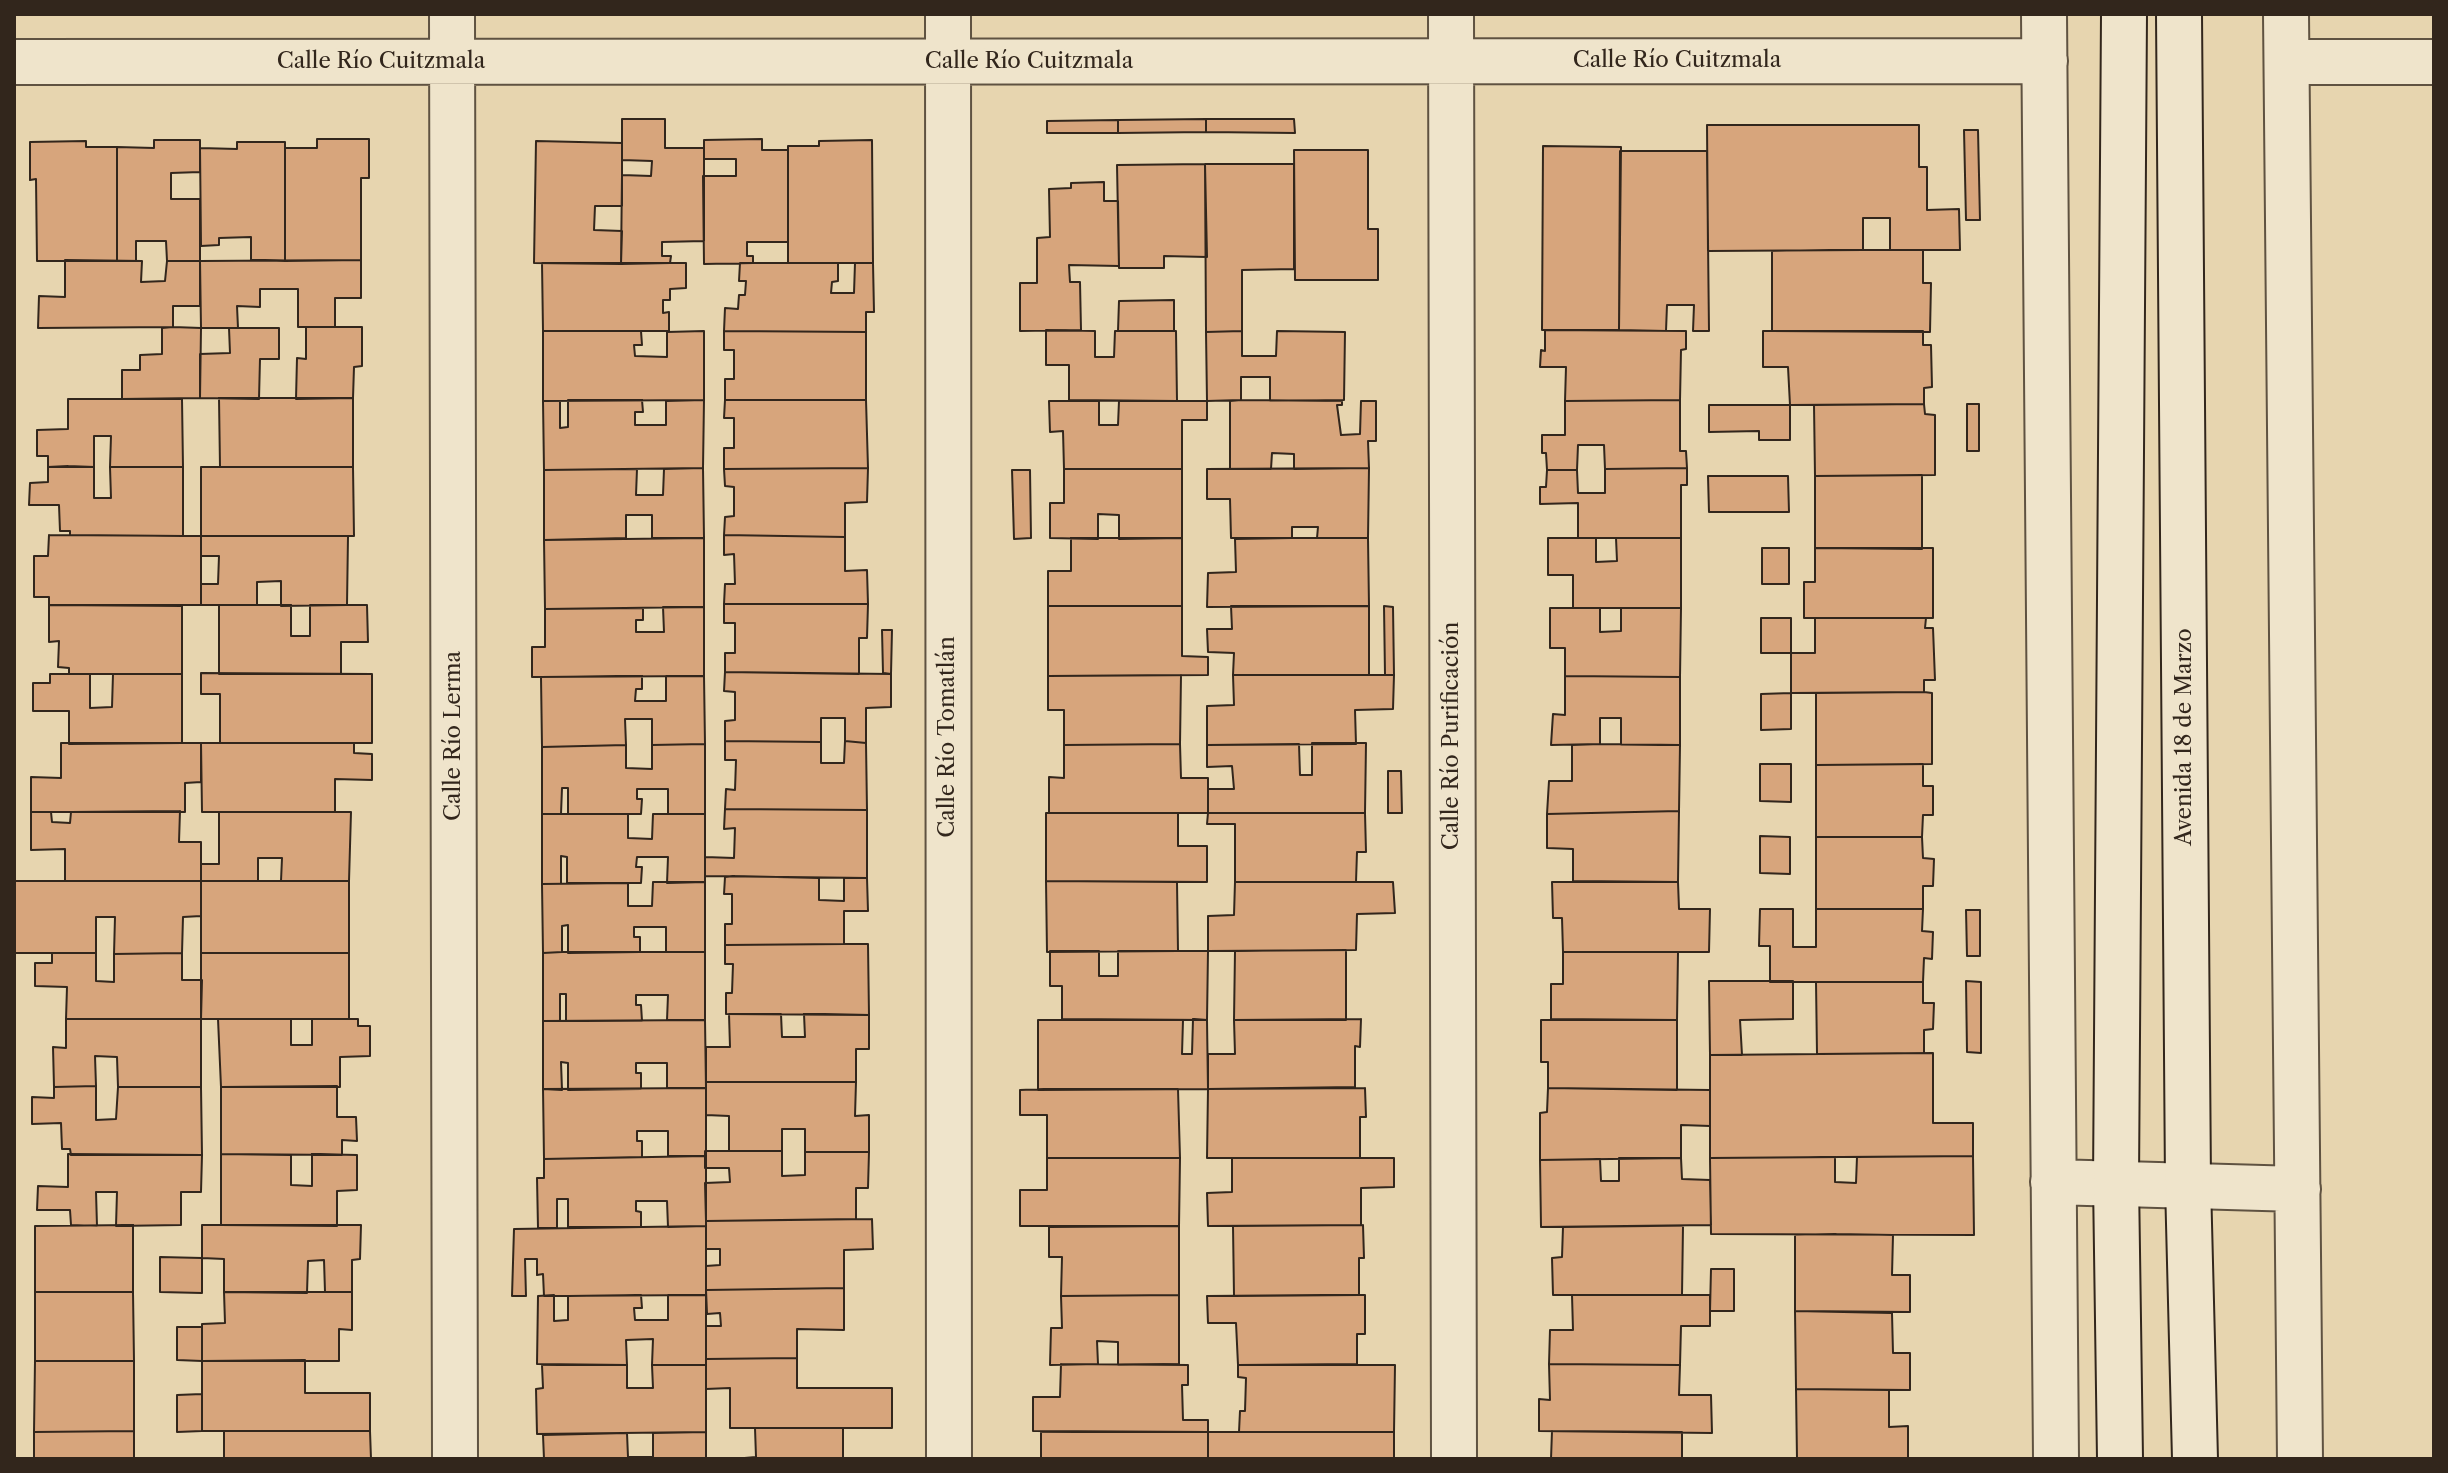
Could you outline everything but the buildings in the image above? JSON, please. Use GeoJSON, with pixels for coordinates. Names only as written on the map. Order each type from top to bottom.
{"type":"FeatureCollection","features":[{"type":"Feature","properties":{"kind":"street","name":"Calle Río Lerma"},"geometry":{"type":"LineString","coordinates":[[452,14],[455,1459]]}},
{"type":"Feature","properties":{"kind":"street","name":"Calle Río Tomatlán"},"geometry":{"type":"LineString","coordinates":[[948,14],[949,1459]]}},
{"type":"Feature","properties":{"kind":"street","name":"Calle Río Purificación"},"geometry":{"type":"LineString","coordinates":[[1451,14],[1454,1459]]}},
{"type":"Feature","properties":{"kind":"street"},"geometry":{"type":"LineString","coordinates":[[2044,14],[2056,1459]]}},
{"type":"Feature","properties":{"kind":"street"},"geometry":{"type":"LineString","coordinates":[[2120,1459],[2116,1182],[2124,14]]}},
{"type":"Feature","properties":{"kind":"street","name":"Avenida 18 de Marzo"},"geometry":{"type":"LineString","coordinates":[[2179,14],[2188,1184],[2195,1459]]}},
{"type":"Feature","properties":{"kind":"street"},"geometry":{"type":"LineString","coordinates":[[2286,14],[2300,1459]]}},
{"type":"Feature","properties":{"kind":"street","name":"Calle Río Cuitzmala"},"geometry":{"type":"LineString","coordinates":[[14,62],[2045,61]]}},
{"type":"Feature","properties":{"kind":"street"},"geometry":{"type":"LineString","coordinates":[[2287,62],[2434,62]]}},
{"type":"Feature","properties":{"kind":"street"},"geometry":{"type":"LineString","coordinates":[[2053,1182],[2298,1189]]}}]}
